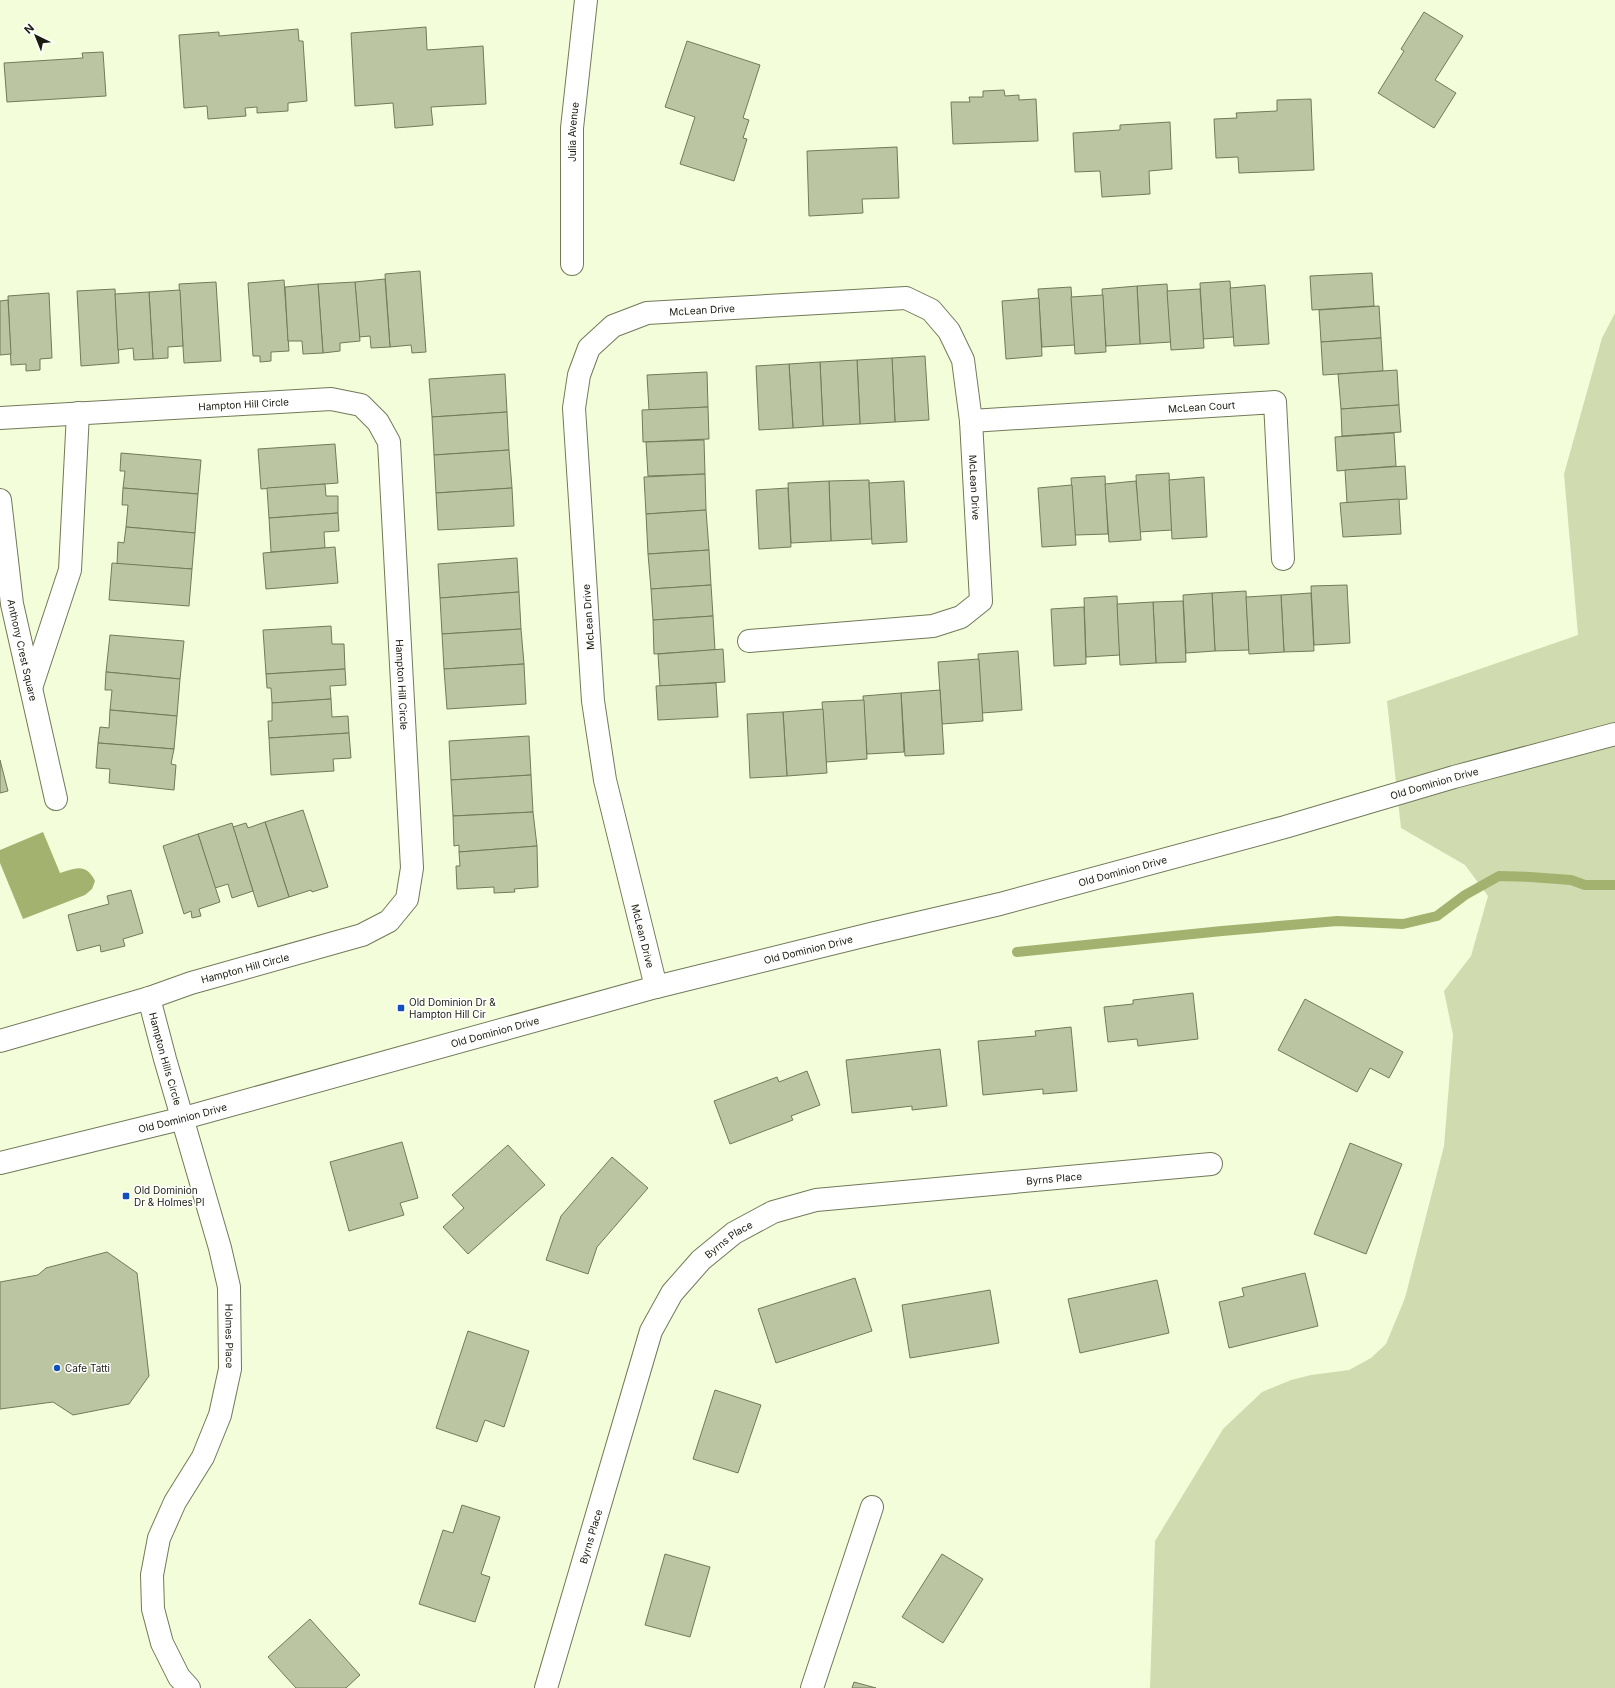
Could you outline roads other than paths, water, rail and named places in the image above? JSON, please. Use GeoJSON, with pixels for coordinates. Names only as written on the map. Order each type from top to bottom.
{"type":"FeatureCollection","features":[{"type":"Feature","properties":{"kind":"street","name":"Julia Avenue"},"geometry":{"type":"LineString","coordinates":[[572,264],[572,128],[586,0]]}},
{"type":"Feature","properties":{"kind":"street","name":"McLean Drive"},"geometry":{"type":"LineString","coordinates":[[656,987],[605,780],[593,701],[574,408],[579,375],[589,348],[613,326],[647,313],[906,298],[931,310],[949,330],[963,360],[971,421],[981,601],[961,617],[933,626],[749,641]]}},
{"type":"Feature","properties":{"kind":"street","name":"Hampton Hill Circle"},"geometry":{"type":"LineString","coordinates":[[0,418],[331,399],[361,405],[378,422],[388,442],[412,868],[407,899],[389,921],[362,935],[191,982],[149,998],[0,1041]]}},
{"type":"Feature","properties":{"kind":"street","name":"McLean Court"},"geometry":{"type":"LineString","coordinates":[[971,421],[1275,402],[1283,559]]}},
{"type":"Feature","properties":{"kind":"street"},"geometry":{"type":"LineString","coordinates":[[32,688],[70,570],[78,413]]}},
{"type":"Feature","properties":{"kind":"street","name":"Anthony Crest Square"},"geometry":{"type":"LineString","coordinates":[[0,500],[12,604],[56,798]]}},
{"type":"Feature","properties":{"kind":"street","name":"Old Dominion Drive"},"geometry":{"type":"LineString","coordinates":[[0,1163],[184,1118],[656,987],[874,933],[1000,904],[1285,827],[1454,777],[1615,734]]}},
{"type":"Feature","properties":{"kind":"street","name":"Hampton Hills Circle"},"geometry":{"type":"LineString","coordinates":[[149,998],[165,1059],[184,1118]]}},
{"type":"Feature","properties":{"kind":"street","name":"Holmes Place"},"geometry":{"type":"LineString","coordinates":[[184,1118],[220,1248],[229,1287],[230,1369],[220,1415],[203,1457],[175,1502],[159,1538],[152,1575],[153,1609],[162,1642],[179,1677],[189,1688]]}},
{"type":"Feature","properties":{"kind":"street","name":"Byrns Place"},"geometry":{"type":"LineString","coordinates":[[546,1688],[652,1331],[672,1293],[701,1260],[734,1233],[773,1212],[816,1200],[1211,1164]]}},
{"type":"Feature","properties":{"kind":"street"},"geometry":{"type":"LineString","coordinates":[[812,1688],[872,1507]]}},
{"type":"Feature","properties":{"kind":"waterway"},"geometry":{"type":"LineString","coordinates":[[1017,952],[1337,921],[1403,924],[1437,916],[1465,895],[1499,876],[1571,880],[1585,885],[1615,885]]}},
{"type":"Feature","properties":{"kind":"place","name":"Old Dominion Dr & Hampton Hill Cir"},"geometry":{"type":"Point","coordinates":[401,1008]}},
{"type":"Feature","properties":{"kind":"place","name":"Old Dominion Dr & Holmes Pl"},"geometry":{"type":"Point","coordinates":[126,1196]}},
{"type":"Feature","properties":{"kind":"place","name":"Cafe Tatti"},"geometry":{"type":"Point","coordinates":[57,1368]}}]}
